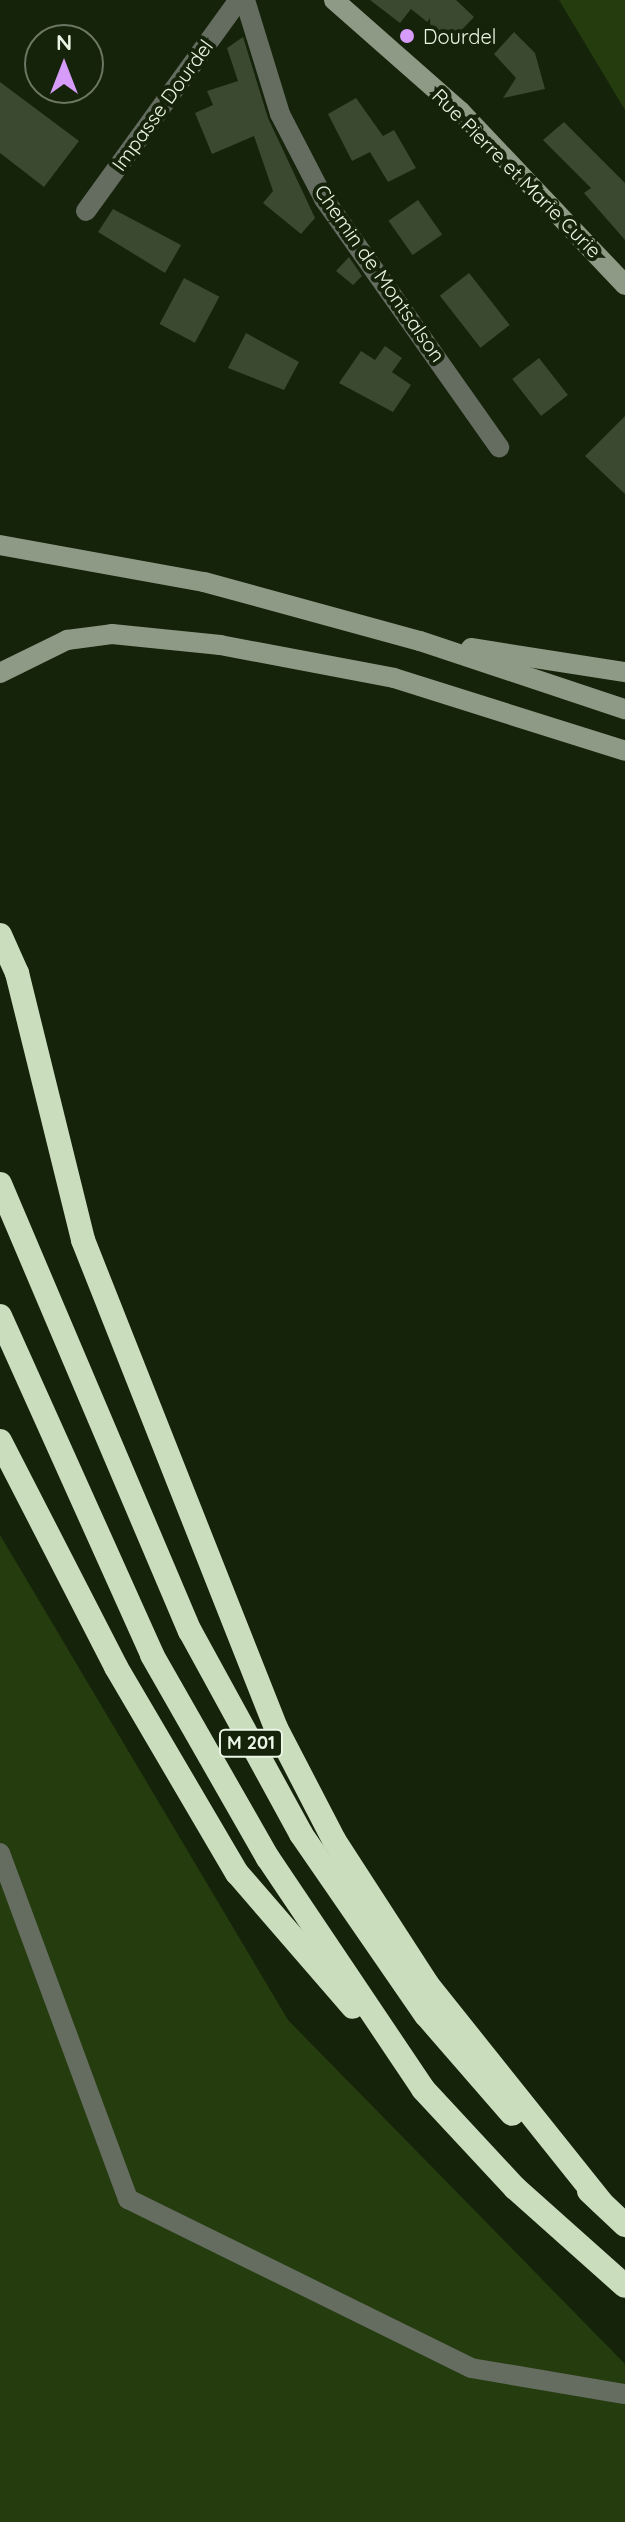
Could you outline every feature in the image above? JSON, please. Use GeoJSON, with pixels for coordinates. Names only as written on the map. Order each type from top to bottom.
{"type":"FeatureCollection","features":[{"type":"Feature","properties":{"kind":"highway"},"geometry":{"type":"LineString","coordinates":[[0,935],[21,986],[83,1240],[276,1728],[334,1840],[427,1984],[601,2202]]}},
{"type":"Feature","properties":{"kind":"highway","name":"M 201"},"geometry":{"type":"LineString","coordinates":[[0,1184],[190,1631],[301,1834],[426,2015],[625,2225]]}},
{"type":"Feature","properties":{"kind":"highway","name":"M 201"},"geometry":{"type":"LineString","coordinates":[[0,1316],[152,1655],[268,1858],[423,2089],[515,2188],[625,2286]]}},
{"type":"Feature","properties":{"kind":"highway"},"geometry":{"type":"LineString","coordinates":[[0,1441],[116,1667],[237,1873],[423,2089]]}},
{"type":"Feature","properties":{"kind":"main road","name":"Rue Pierre et Marie Curie"},"geometry":{"type":"LineString","coordinates":[[334,0],[460,111],[625,285]]}},
{"type":"Feature","properties":{"kind":"main road"},"geometry":{"type":"LineString","coordinates":[[0,545],[204,582],[420,641],[625,709]]}},
{"type":"Feature","properties":{"kind":"main road"},"geometry":{"type":"LineString","coordinates":[[0,673],[67,640],[112,634],[220,645],[394,678],[625,751]]}},
{"type":"Feature","properties":{"kind":"main road"},"geometry":{"type":"LineString","coordinates":[[420,641],[625,672]]}},
{"type":"Feature","properties":{"kind":"street","name":"Impasse Dourdel"},"geometry":{"type":"LineString","coordinates":[[86,211],[239,0]]}},
{"type":"Feature","properties":{"kind":"street","name":"Chemin de Montsalson"},"geometry":{"type":"LineString","coordinates":[[245,0],[280,114],[324,199],[499,447]]}},
{"type":"Feature","properties":{"kind":"street"},"geometry":{"type":"LineString","coordinates":[[0,1853],[128,2199],[471,2368],[625,2394]]}},
{"type":"Feature","properties":{"kind":"green space"},"geometry":{"type":"Polygon","coordinates":[[[559,0],[625,0],[625,110],[559,0]]]}},
{"type":"Feature","properties":{"kind":"green space"},"geometry":{"type":"Polygon","coordinates":[[[0,1535],[288,2020],[625,2364],[625,2522],[0,2522],[0,1535]]]}},
{"type":"Feature","properties":{"kind":"building"},"geometry":{"type":"Polygon","coordinates":[[[370,0],[456,0],[474,17],[451,41],[411,9],[400,23],[370,0]]]}},
{"type":"Feature","properties":{"kind":"building"},"geometry":{"type":"Polygon","coordinates":[[[514,32],[535,53],[545,89],[503,98],[516,78],[494,54],[514,32]]]}},
{"type":"Feature","properties":{"kind":"building"},"geometry":{"type":"Polygon","coordinates":[[[243,37],[268,118],[315,218],[301,234],[263,203],[273,191],[254,136],[212,154],[195,113],[213,105],[207,91],[238,81],[227,48],[243,37]]]}},
{"type":"Feature","properties":{"kind":"building"},"geometry":{"type":"Polygon","coordinates":[[[0,82],[24,100],[24,104],[29,104],[79,141],[44,187],[0,153],[0,82]]]}},
{"type":"Feature","properties":{"kind":"building"},"geometry":{"type":"Polygon","coordinates":[[[356,98],[383,136],[394,130],[416,168],[388,182],[370,152],[352,161],[328,114],[356,98]]]}},
{"type":"Feature","properties":{"kind":"building"},"geometry":{"type":"Polygon","coordinates":[[[564,122],[625,183],[625,240],[584,193],[591,188],[543,140],[564,122]]]}},
{"type":"Feature","properties":{"kind":"building"},"geometry":{"type":"Polygon","coordinates":[[[418,200],[442,234],[413,255],[389,221],[418,200]]]}},
{"type":"Feature","properties":{"kind":"building"},"geometry":{"type":"Polygon","coordinates":[[[113,209],[181,245],[165,273],[98,232],[113,209]]]}},
{"type":"Feature","properties":{"kind":"building"},"geometry":{"type":"Polygon","coordinates":[[[349,257],[362,276],[353,285],[336,271],[349,257]]]}},
{"type":"Feature","properties":{"kind":"building"},"geometry":{"type":"Polygon","coordinates":[[[469,273],[510,325],[480,348],[440,296],[469,273]]]}},
{"type":"Feature","properties":{"kind":"building"},"geometry":{"type":"Polygon","coordinates":[[[184,278],[219,297],[195,343],[160,324],[184,278]]]}},
{"type":"Feature","properties":{"kind":"building"},"geometry":{"type":"Polygon","coordinates":[[[246,333],[299,362],[284,390],[228,368],[246,333]]]}},
{"type":"Feature","properties":{"kind":"building"},"geometry":{"type":"Polygon","coordinates":[[[385,346],[402,358],[392,372],[411,385],[393,412],[339,383],[361,351],[375,360],[385,346]]]}},
{"type":"Feature","properties":{"kind":"building"},"geometry":{"type":"Polygon","coordinates":[[[539,358],[568,395],[541,416],[512,379],[539,358]]]}},
{"type":"Feature","properties":{"kind":"building"},"geometry":{"type":"Polygon","coordinates":[[[625,416],[625,494],[585,456],[625,416]]]}},
{"type":"Feature","properties":{"kind":"place","name":"Dourdel"},"geometry":{"type":"Point","coordinates":[407,36]}}]}
